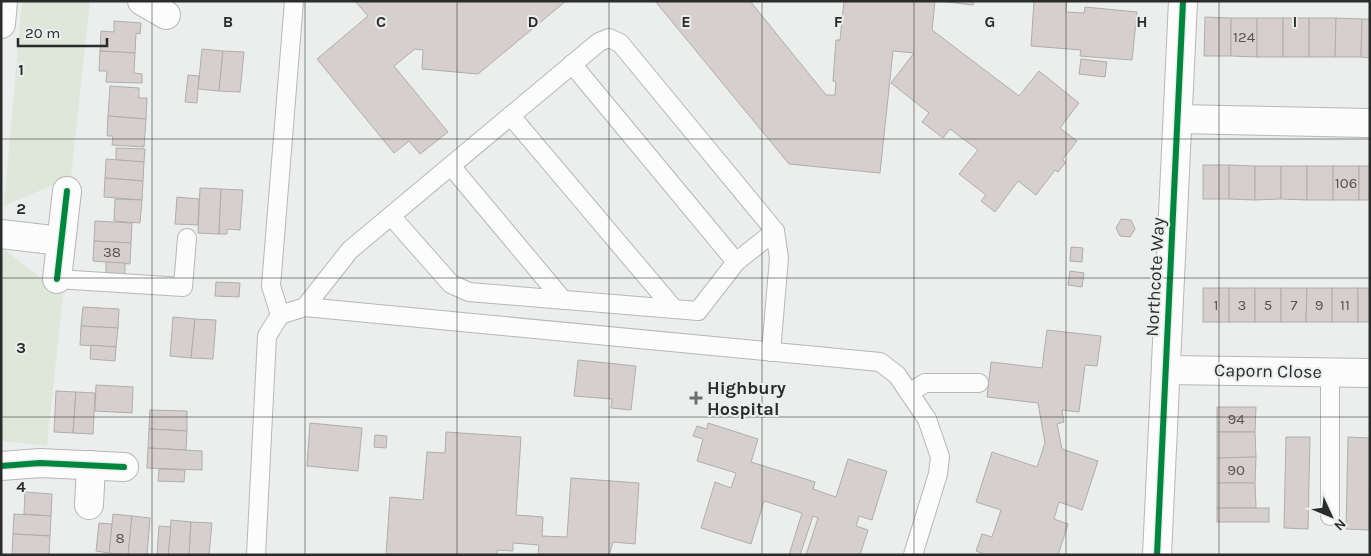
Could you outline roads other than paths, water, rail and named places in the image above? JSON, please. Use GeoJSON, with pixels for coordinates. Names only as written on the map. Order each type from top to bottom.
{"type":"FeatureCollection","features":[{"type":"Feature","properties":{"kind":"street"},"geometry":{"type":"LineString","coordinates":[[1,24],[4,1]]}},
{"type":"Feature","properties":{"kind":"street"},"geometry":{"type":"LineString","coordinates":[[142,1],[166,15]]}},
{"type":"Feature","properties":{"kind":"street","name":"Northcote Way"},"geometry":{"type":"LineString","coordinates":[[1157,555],[1183,1]]}},
{"type":"Feature","properties":{"kind":"street"},"geometry":{"type":"LineString","coordinates":[[1178,119],[1370,123]]}},
{"type":"Feature","properties":{"kind":"street"},"geometry":{"type":"LineString","coordinates":[[57,278],[67,191]]}},
{"type":"Feature","properties":{"kind":"street"},"geometry":{"type":"LineString","coordinates":[[1,234],[61,240]]}},
{"type":"Feature","properties":{"kind":"street","name":"Caporn Close"},"geometry":{"type":"LineString","coordinates":[[1166,370],[1370,373]]}},
{"type":"Feature","properties":{"kind":"street"},"geometry":{"type":"LineString","coordinates":[[1,466],[40,463],[124,467]]}},
{"type":"Feature","properties":{"kind":"street"},"geometry":{"type":"LineString","coordinates":[[89,505],[90,465]]}},
{"type":"Feature","properties":{"kind":"lane"},"geometry":{"type":"LineString","coordinates":[[280,314],[271,286],[294,1]]}},
{"type":"Feature","properties":{"kind":"lane"},"geometry":{"type":"LineString","coordinates":[[305,307],[350,250],[572,64],[599,42],[609,38],[620,43],[775,231],[779,258],[771,352]]}},
{"type":"Feature","properties":{"kind":"lane"},"geometry":{"type":"LineString","coordinates":[[572,64],[736,262]]}},
{"type":"Feature","properties":{"kind":"lane"},"geometry":{"type":"LineString","coordinates":[[511,116],[674,309]]}},
{"type":"Feature","properties":{"kind":"lane"},"geometry":{"type":"LineString","coordinates":[[451,166],[563,300]]}},
{"type":"Feature","properties":{"kind":"lane"},"geometry":{"type":"LineString","coordinates":[[391,216],[451,284],[469,292],[698,311],[736,262],[775,231]]}},
{"type":"Feature","properties":{"kind":"lane"},"geometry":{"type":"LineString","coordinates":[[57,278],[183,287],[187,238]]}},
{"type":"Feature","properties":{"kind":"lane"},"geometry":{"type":"LineString","coordinates":[[256,555],[267,336],[280,314],[305,307],[880,362],[897,376],[927,419],[940,457],[938,474],[913,555]]}},
{"type":"Feature","properties":{"kind":"lane"},"geometry":{"type":"LineString","coordinates":[[1330,372],[1330,516]]}},
{"type":"Feature","properties":{"kind":"lane"},"geometry":{"type":"LineString","coordinates":[[909,393],[925,383],[979,383]]}},
{"type":"Feature","properties":{"kind":"place","name":"Highbury Hospital"},"geometry":{"type":"Point","coordinates":[696,398]}}]}
